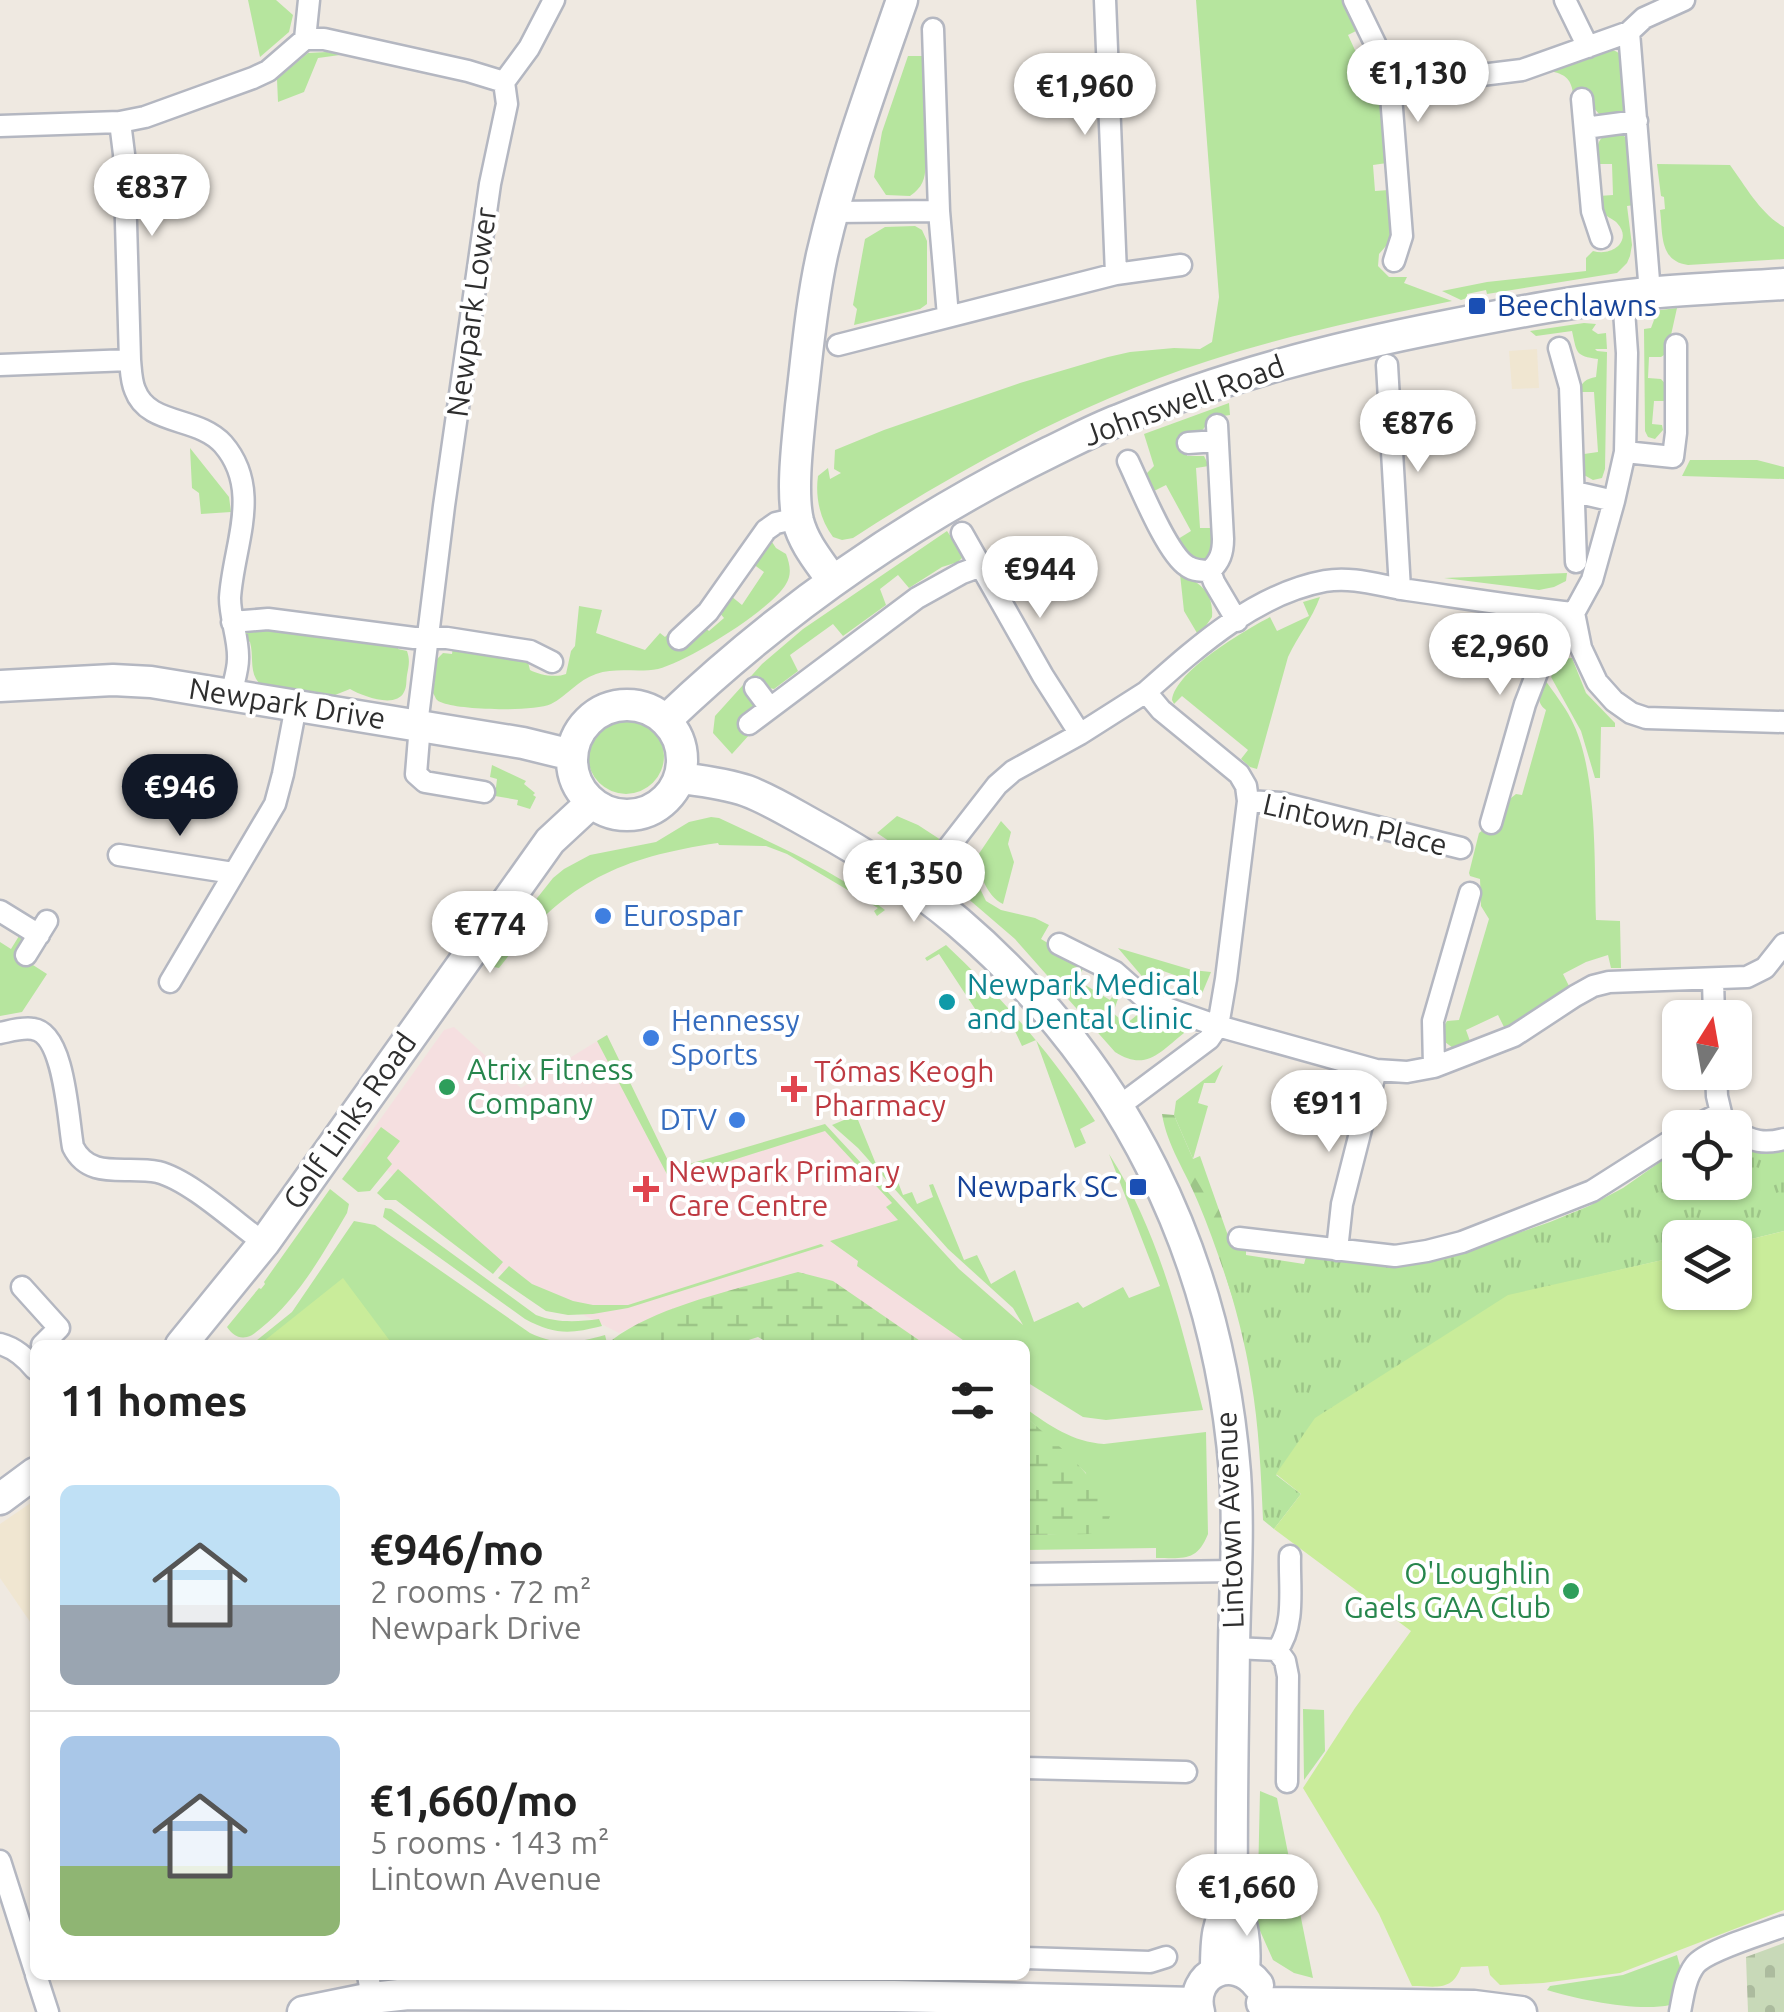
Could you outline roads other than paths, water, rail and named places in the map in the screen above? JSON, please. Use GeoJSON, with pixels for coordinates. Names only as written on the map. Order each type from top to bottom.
{"type":"FeatureCollection","features":[{"type":"Feature","properties":{"kind":"street"},"geometry":{"type":"LineString","coordinates":[[305,39],[309,0]]}},
{"type":"Feature","properties":{"kind":"street"},"geometry":{"type":"LineString","coordinates":[[0,126],[120,122],[145,117],[254,78],[305,39],[324,39],[504,82],[554,0]]}},
{"type":"Feature","properties":{"kind":"street"},"geometry":{"type":"LineString","coordinates":[[832,580],[807,544],[798,518],[799,426],[808,346],[816,284],[833,212],[902,0]]}},
{"type":"Feature","properties":{"kind":"street"},"geometry":{"type":"LineString","coordinates":[[1105,0],[1116,274]]}},
{"type":"Feature","properties":{"kind":"street"},"geometry":{"type":"LineString","coordinates":[[1354,0],[1390,82],[1402,236],[1394,261]]}},
{"type":"Feature","properties":{"kind":"street"},"geometry":{"type":"LineString","coordinates":[[1566,0],[1588,46]]}},
{"type":"Feature","properties":{"kind":"street"},"geometry":{"type":"LineString","coordinates":[[1390,82],[1522,70],[1628,32],[1644,18],[1684,0]]}},
{"type":"Feature","properties":{"kind":"street"},"geometry":{"type":"LineString","coordinates":[[933,29],[939,211],[948,316]]}},
{"type":"Feature","properties":{"kind":"street"},"geometry":{"type":"LineString","coordinates":[[1491,823],[1525,704],[1554,629],[1574,613],[1592,580],[1625,452],[1627,352],[1636,295],[1637,121],[1628,32]]}},
{"type":"Feature","properties":{"kind":"street","name":"Newpark Lower"},"geometry":{"type":"LineString","coordinates":[[484,792],[425,782],[416,774],[418,725],[444,506],[490,184],[507,104],[504,82]]}},
{"type":"Feature","properties":{"kind":"street"},"geometry":{"type":"LineString","coordinates":[[1582,100],[1592,210],[1601,238]]}},
{"type":"Feature","properties":{"kind":"street"},"geometry":{"type":"LineString","coordinates":[[1584,128],[1637,121]]}},
{"type":"Feature","properties":{"kind":"street"},"geometry":{"type":"LineString","coordinates":[[120,122],[134,389],[146,408],[194,424],[221,441],[232,455],[242,482],[244,509],[230,597],[238,662],[231,696]]}},
{"type":"Feature","properties":{"kind":"street"},"geometry":{"type":"LineString","coordinates":[[833,212],[939,211]]}},
{"type":"Feature","properties":{"kind":"street"},"geometry":{"type":"LineString","coordinates":[[838,344],[1116,274],[1181,265]]}},
{"type":"Feature","properties":{"kind":"street","name":"Johnswell Road"},"geometry":{"type":"LineString","coordinates":[[666,720],[714,675],[832,580],[922,522],[1014,470],[1117,420],[1195,390],[1382,338],[1636,295],[1784,284]]}},
{"type":"Feature","properties":{"kind":"street"},"geometry":{"type":"LineString","coordinates":[[1625,452],[1673,456],[1676,345]]}},
{"type":"Feature","properties":{"kind":"street"},"geometry":{"type":"LineString","coordinates":[[1559,348],[1570,388],[1576,562]]}},
{"type":"Feature","properties":{"kind":"street"},"geometry":{"type":"LineString","coordinates":[[0,365],[130,360]]}},
{"type":"Feature","properties":{"kind":"street"},"geometry":{"type":"LineString","coordinates":[[1387,365],[1400,589]]}},
{"type":"Feature","properties":{"kind":"street"},"geometry":{"type":"LineString","coordinates":[[1128,461],[1174,553],[1186,566],[1210,570],[1223,551],[1217,433],[1188,443]]}},
{"type":"Feature","properties":{"kind":"street"},"geometry":{"type":"LineString","coordinates":[[1575,492],[1614,501]]}},
{"type":"Feature","properties":{"kind":"street"},"geometry":{"type":"LineString","coordinates":[[679,639],[708,612],[766,530],[798,518]]}},
{"type":"Feature","properties":{"kind":"street"},"geometry":{"type":"LineString","coordinates":[[962,533],[1042,676],[1080,734]]}},
{"type":"Feature","properties":{"kind":"street"},"geometry":{"type":"LineString","coordinates":[[749,724],[917,598],[981,566]]}},
{"type":"Feature","properties":{"kind":"street"},"geometry":{"type":"LineString","coordinates":[[1210,570],[1236,621]]}},
{"type":"Feature","properties":{"kind":"street"},"geometry":{"type":"LineString","coordinates":[[948,848],[1012,771],[1146,692],[1202,643],[1263,602],[1296,588],[1328,580],[1354,580],[1574,613]]}},
{"type":"Feature","properties":{"kind":"street"},"geometry":{"type":"LineString","coordinates":[[1574,613],[1580,648],[1597,682],[1631,713],[1646,718],[1784,722]]}},
{"type":"Feature","properties":{"kind":"street"},"geometry":{"type":"LineString","coordinates":[[232,622],[268,619],[447,638],[530,651],[552,662]]}},
{"type":"Feature","properties":{"kind":"street","name":"Newpark Drive"},"geometry":{"type":"LineString","coordinates":[[0,686],[113,680],[151,682],[523,743],[572,755]]}},
{"type":"Feature","properties":{"kind":"street"},"geometry":{"type":"LineString","coordinates":[[754,688],[770,708]]}},
{"type":"Feature","properties":{"kind":"street"},"geometry":{"type":"LineString","coordinates":[[1118,1107],[1208,1039],[1218,1026],[1248,801],[1246,786],[1238,774],[1160,710],[1146,692]]}},
{"type":"Feature","properties":{"kind":"street"},"geometry":{"type":"LineString","coordinates":[[170,982],[275,804],[296,706]]}},
{"type":"Feature","properties":{"kind":"street"},"geometry":{"type":"LineString","coordinates":[[612,706],[647,708],[666,720],[679,738],[683,754],[681,778],[668,800],[648,812],[630,816],[608,812],[591,803],[579,789],[572,772],[572,755],[578,734],[592,717],[612,706]]}},
{"type":"Feature","properties":{"kind":"street","name":"Lintown Avenue"},"geometry":{"type":"LineString","coordinates":[[681,778],[747,791],[859,850],[926,894],[989,949],[1053,1016],[1090,1064],[1154,1170],[1182,1233],[1206,1305],[1224,1381],[1235,1473],[1232,1896],[1246,1946],[1230,1971]]}},
{"type":"Feature","properties":{"kind":"street","name":"Lintown Place"},"geometry":{"type":"LineString","coordinates":[[1248,801],[1281,803],[1461,848]]}},
{"type":"Feature","properties":{"kind":"street","name":"Golf Links Road"},"geometry":{"type":"LineString","coordinates":[[185,1340],[264,1243],[550,841],[591,803]]}},
{"type":"Feature","properties":{"kind":"street"},"geometry":{"type":"LineString","coordinates":[[119,855],[233,873]]}},
{"type":"Feature","properties":{"kind":"street"},"geometry":{"type":"LineString","coordinates":[[1434,1067],[1434,1020],[1470,893]]}},
{"type":"Feature","properties":{"kind":"street"},"geometry":{"type":"LineString","coordinates":[[0,911],[43,928],[26,955]]}},
{"type":"Feature","properties":{"kind":"street"},"geometry":{"type":"LineString","coordinates":[[1059,944],[1115,972],[1149,1002],[1218,1026],[1376,1070],[1407,1072],[1434,1067],[1514,1036],[1593,986],[1747,976],[1765,968],[1784,944]]}},
{"type":"Feature","properties":{"kind":"street"},"geometry":{"type":"LineString","coordinates":[[1713,979],[1714,1000]]}},
{"type":"Feature","properties":{"kind":"street"},"geometry":{"type":"LineString","coordinates":[[0,1033],[32,1029],[46,1034],[54,1045],[78,1158],[91,1168],[136,1168],[182,1182],[264,1243]]}},
{"type":"Feature","properties":{"kind":"street"},"geometry":{"type":"LineString","coordinates":[[1338,1250],[1342,1204],[1376,1070]]}},
{"type":"Feature","properties":{"kind":"street"},"geometry":{"type":"LineString","coordinates":[[1752,1140],[1784,1139]]}},
{"type":"Feature","properties":{"kind":"street"},"geometry":{"type":"LineString","coordinates":[[1238,1238],[1395,1256],[1462,1242],[1592,1191],[1662,1146]]}},
{"type":"Feature","properties":{"kind":"street"},"geometry":{"type":"LineString","coordinates":[[22,1287],[59,1328],[49,1340]]}},
{"type":"Feature","properties":{"kind":"street"},"geometry":{"type":"LineString","coordinates":[[0,1344],[30,1354]]}},
{"type":"Feature","properties":{"kind":"street"},"geometry":{"type":"LineString","coordinates":[[1,1499],[30,1477]]}},
{"type":"Feature","properties":{"kind":"street"},"geometry":{"type":"LineString","coordinates":[[1277,1650],[1285,1640],[1288,1626],[1290,1556]]}},
{"type":"Feature","properties":{"kind":"street"},"geometry":{"type":"LineString","coordinates":[[1030,1574],[1236,1571]]}},
{"type":"Feature","properties":{"kind":"street"},"geometry":{"type":"LineString","coordinates":[[1234,1648],[1277,1650],[1285,1660],[1287,1782]]}},
{"type":"Feature","properties":{"kind":"street"},"geometry":{"type":"LineString","coordinates":[[1030,1768],[1186,1772]]}},
{"type":"Feature","properties":{"kind":"street"},"geometry":{"type":"LineString","coordinates":[[0,1861],[30,1954]]}},
{"type":"Feature","properties":{"kind":"street"},"geometry":{"type":"LineString","coordinates":[[1680,2012],[1687,1980],[1696,1964],[1711,1954],[1784,1926]]}},
{"type":"Feature","properties":{"kind":"street"},"geometry":{"type":"LineString","coordinates":[[1030,1958],[1150,1962],[1166,1957]]}},
{"type":"Feature","properties":{"kind":"street"},"geometry":{"type":"LineString","coordinates":[[303,2012],[370,1986],[408,1994],[875,1996],[1198,2007],[1199,1988],[1204,1980],[1230,1971],[1254,1979],[1260,1988],[1261,2007],[1500,2010]]}},
{"type":"Feature","properties":{"kind":"street"},"geometry":{"type":"LineString","coordinates":[[38,1980],[48,2012]]}},
{"type":"Feature","properties":{"kind":"place","name":"Beechlawns"},"geometry":{"type":"Point","coordinates":[1477,306]}},
{"type":"Feature","properties":{"kind":"place","name":"Eurospar"},"geometry":{"type":"Point","coordinates":[603,916]}},
{"type":"Feature","properties":{"kind":"place","name":"Newpark Medical and Dental Clinic"},"geometry":{"type":"Point","coordinates":[947,1002]}},
{"type":"Feature","properties":{"kind":"place","name":"Hennessy Sports"},"geometry":{"type":"Point","coordinates":[651,1038]}},
{"type":"Feature","properties":{"kind":"place","name":"Atrix Fitness Company"},"geometry":{"type":"Point","coordinates":[447,1087]}},
{"type":"Feature","properties":{"kind":"place","name":"Tómas Keogh Pharmacy"},"geometry":{"type":"Point","coordinates":[794,1089]}},
{"type":"Feature","properties":{"kind":"place","name":"DTV"},"geometry":{"type":"Point","coordinates":[737,1120]}},
{"type":"Feature","properties":{"kind":"place","name":"Newpark SC"},"geometry":{"type":"Point","coordinates":[1138,1187]}},
{"type":"Feature","properties":{"kind":"place","name":"Newpark Primary Care Centre"},"geometry":{"type":"Point","coordinates":[646,1189]}},
{"type":"Feature","properties":{"kind":"place","name":"O'Loughlin Gaels GAA Club"},"geometry":{"type":"Point","coordinates":[1571,1591]}}]}
